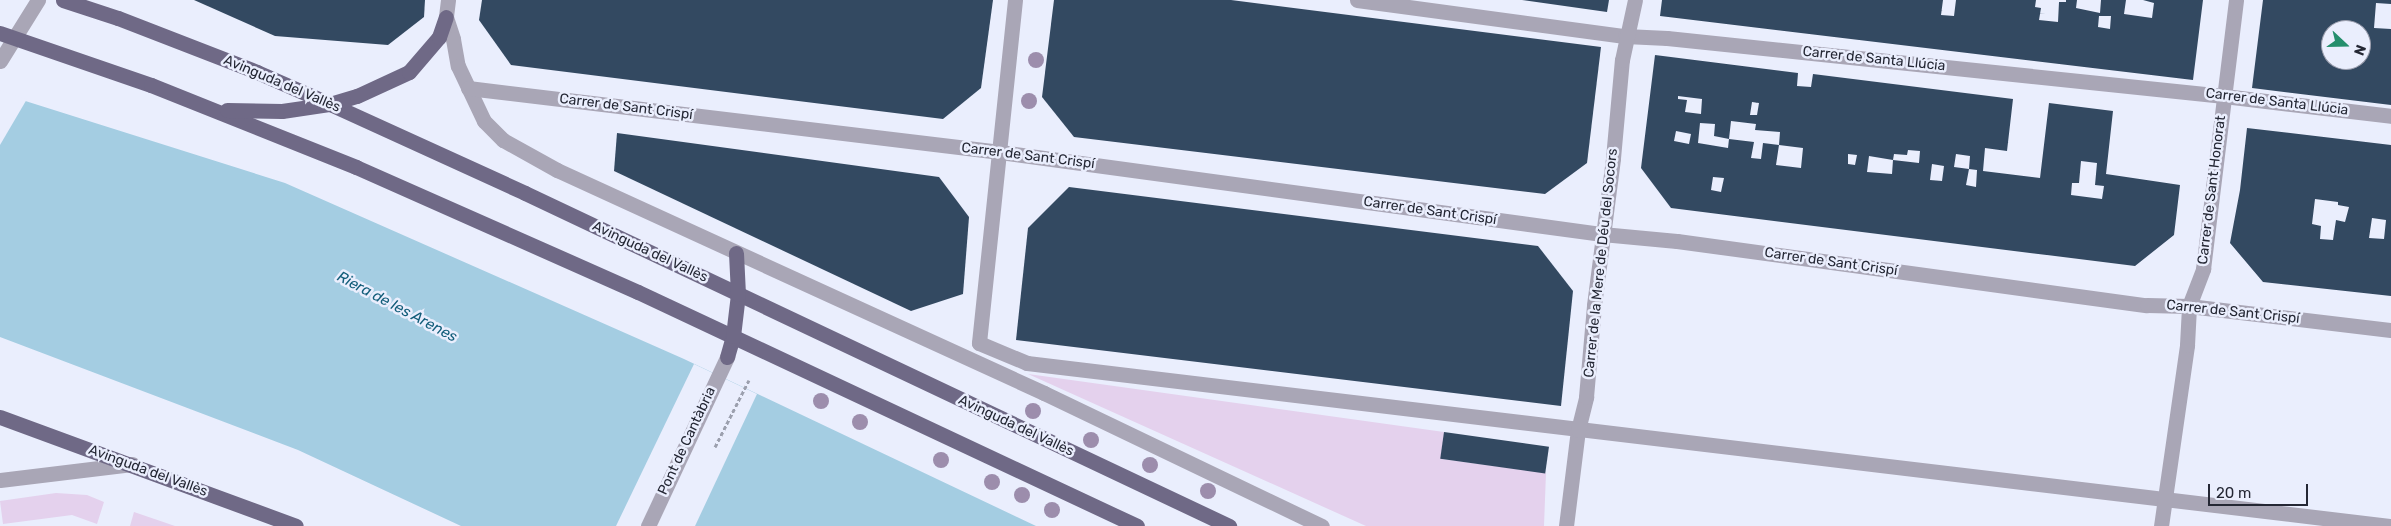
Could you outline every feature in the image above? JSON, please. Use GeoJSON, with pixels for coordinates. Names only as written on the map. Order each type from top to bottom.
{"type":"FeatureCollection","features":[{"type":"Feature","properties":{"kind":"main road","name":"Avinguda del Vallès"},"geometry":{"type":"LineString","coordinates":[[63,0],[118,18],[257,72],[330,104],[525,192],[1229,526]]}},
{"type":"Feature","properties":{"kind":"main road"},"geometry":{"type":"LineString","coordinates":[[215,109],[282,111],[330,104],[357,96],[409,72],[439,37],[446,17]]}},
{"type":"Feature","properties":{"kind":"main road"},"geometry":{"type":"LineString","coordinates":[[7,36],[215,109],[356,166],[733,336],[1137,526]]}},
{"type":"Feature","properties":{"kind":"main road"},"geometry":{"type":"LineString","coordinates":[[726,357],[733,336],[738,294],[736,253]]}},
{"type":"Feature","properties":{"kind":"main road","name":"Avinguda del Vallès"},"geometry":{"type":"LineString","coordinates":[[0,417],[132,464],[296,526]]}},
{"type":"Feature","properties":{"kind":"street"},"geometry":{"type":"LineString","coordinates":[[0,62],[7,36],[38,0]]}},
{"type":"Feature","properties":{"kind":"street"},"geometry":{"type":"LineString","coordinates":[[448,0],[446,17],[454,39],[458,66],[484,121],[503,140],[557,170],[1044,393],[1322,526]]}},
{"type":"Feature","properties":{"kind":"street"},"geometry":{"type":"LineString","coordinates":[[1015,0],[979,343],[1027,363],[2388,526]]}},
{"type":"Feature","properties":{"kind":"street","name":"Carrer de Santa Llúcia"},"geometry":{"type":"LineString","coordinates":[[1358,0],[1626,36],[1667,38],[2224,96],[2391,116]]}},
{"type":"Feature","properties":{"kind":"street","name":"Carrer de la Mere de Déu del Socors"},"geometry":{"type":"LineString","coordinates":[[1566,526],[1578,430],[1586,397],[1594,305],[1626,36],[1635,0]]}},
{"type":"Feature","properties":{"kind":"street","name":"Carrer de Sant Honorat"},"geometry":{"type":"LineString","coordinates":[[2161,526],[2187,345],[2189,306],[2203,269],[2236,0]]}},
{"type":"Feature","properties":{"kind":"street","name":"Carrer de Sant Crispí"},"geometry":{"type":"LineString","coordinates":[[468,88],[1000,152],[1602,234],[1677,241],[2148,305],[2189,306],[2391,330]]}},
{"type":"Feature","properties":{"kind":"street","name":"Pont de Cantàbria"},"geometry":{"type":"LineString","coordinates":[[648,526],[726,357]]}},
{"type":"Feature","properties":{"kind":"street"},"geometry":{"type":"LineString","coordinates":[[0,480],[132,464]]}},
{"type":"Feature","properties":{"kind":"shaded area"},"geometry":{"type":"Polygon","coordinates":[[[1028,374],[1444,432],[1442,459],[1546,473],[1544,526],[1366,526],[1028,374]]]}},
{"type":"Feature","properties":{"kind":"shaded area"},"geometry":{"type":"Polygon","coordinates":[[[56,493],[87,495],[104,502],[97,524],[72,515],[3,524],[0,501],[56,493]]]}},
{"type":"Feature","properties":{"kind":"shaded area"},"geometry":{"type":"Polygon","coordinates":[[[134,512],[175,526],[130,526],[134,512]]]}},
{"type":"Feature","properties":{"kind":"water","name":"Riera de les Arenes"},"geometry":{"type":"Polygon","coordinates":[[[0,93],[285,183],[684,359],[1036,526],[461,526],[298,450],[0,337],[0,93]]]}},
{"type":"Feature","properties":{"kind":"pier"},"geometry":{"type":"Polygon","coordinates":[[[0,90],[27,99],[0,145],[0,90]]]}},
{"type":"Feature","properties":{"kind":"pier"},"geometry":{"type":"Polygon","coordinates":[[[694,364],[757,394],[695,526],[616,526],[694,364]]]}},
{"type":"Feature","properties":{"kind":"building"},"geometry":{"type":"Polygon","coordinates":[[[194,0],[425,0],[424,17],[388,45],[275,36],[194,0]]]}},
{"type":"Feature","properties":{"kind":"building"},"geometry":{"type":"Polygon","coordinates":[[[482,0],[993,0],[981,88],[943,119],[511,65],[479,20],[482,0]]]}},
{"type":"Feature","properties":{"kind":"building"},"geometry":{"type":"Polygon","coordinates":[[[1054,0],[1231,0],[1601,47],[1587,163],[1545,194],[1074,137],[1042,97],[1054,0]]]}},
{"type":"Feature","properties":{"kind":"building"},"geometry":{"type":"Polygon","coordinates":[[[1522,0],[1609,0],[1607,12],[1522,0]]]}},
{"type":"Feature","properties":{"kind":"building"},"geometry":{"type":"Polygon","coordinates":[[[1662,0],[1943,0],[1941,15],[1954,16],[1956,0],[2036,0],[2035,7],[2041,8],[2039,20],[2058,22],[2059,2],[2066,2],[2066,0],[2077,0],[2076,8],[2100,13],[2101,0],[2126,0],[2124,14],[2152,18],[2154,3],[2143,0],[2203,0],[2193,80],[1660,16],[1662,0]],[[2099,16],[2098,27],[2110,29],[2111,16],[2099,16]]]}},
{"type":"Feature","properties":{"kind":"building"},"geometry":{"type":"Polygon","coordinates":[[[2263,0],[2391,0],[2391,4],[2376,3],[2374,28],[2391,29],[2391,105],[2252,88],[2263,0]]]}},
{"type":"Feature","properties":{"kind":"building"},"geometry":{"type":"Polygon","coordinates":[[[1655,55],[1798,73],[1797,86],[1811,87],[1813,74],[2013,99],[2007,151],[1985,148],[1983,171],[2040,178],[2049,103],[2113,111],[2106,174],[2180,185],[2174,235],[2135,266],[1671,208],[1641,168],[1655,55]],[[1678,96],[1678,99],[1687,100],[1685,112],[1701,114],[1702,99],[1678,96]],[[1752,102],[1750,115],[1757,115],[1759,103],[1752,102]],[[1731,121],[1729,139],[1754,142],[1751,158],[1761,159],[1763,143],[1779,145],[1780,132],[1755,130],[1756,124],[1731,121]],[[1700,123],[1698,143],[1728,148],[1729,139],[1714,136],[1715,124],[1700,123]],[[1676,131],[1674,141],[1689,144],[1691,134],[1676,131]],[[1779,145],[1776,165],[1801,168],[1803,148],[1779,145]],[[1908,150],[1907,155],[1894,154],[1893,160],[1919,163],[1920,151],[1908,150]],[[1848,154],[1848,164],[1855,165],[1857,155],[1848,154]],[[1956,154],[1954,167],[1969,169],[1970,156],[1956,154]],[[1869,156],[1867,172],[1892,174],[1893,160],[1869,156]],[[2081,161],[2079,183],[2072,183],[2071,195],[2102,199],[2104,186],[2095,185],[2097,163],[2081,161]],[[1932,164],[1930,180],[1942,181],[1944,166],[1932,164]],[[1969,169],[1966,185],[1976,187],[1977,170],[1969,169]],[[1713,177],[1711,190],[1721,192],[1724,178],[1713,177]]]}},
{"type":"Feature","properties":{"kind":"building"},"geometry":{"type":"Polygon","coordinates":[[[2247,128],[2391,145],[2391,296],[2263,282],[2230,243],[2240,190],[2247,128]],[[2315,199],[2312,224],[2321,226],[2320,239],[2333,240],[2336,220],[2345,222],[2349,207],[2338,205],[2338,202],[2315,199]],[[2372,218],[2369,238],[2384,239],[2386,220],[2372,218]]]}},
{"type":"Feature","properties":{"kind":"building"},"geometry":{"type":"Polygon","coordinates":[[[617,133],[939,177],[969,217],[963,294],[911,311],[614,171],[617,133]]]}},
{"type":"Feature","properties":{"kind":"building"},"geometry":{"type":"Polygon","coordinates":[[[1069,187],[1538,246],[1573,291],[1561,406],[1016,340],[1028,228],[1069,187]]]}},
{"type":"Feature","properties":{"kind":"building"},"geometry":{"type":"Polygon","coordinates":[[[1444,432],[1549,447],[1545,473],[1440,459],[1444,432]]]}}]}
